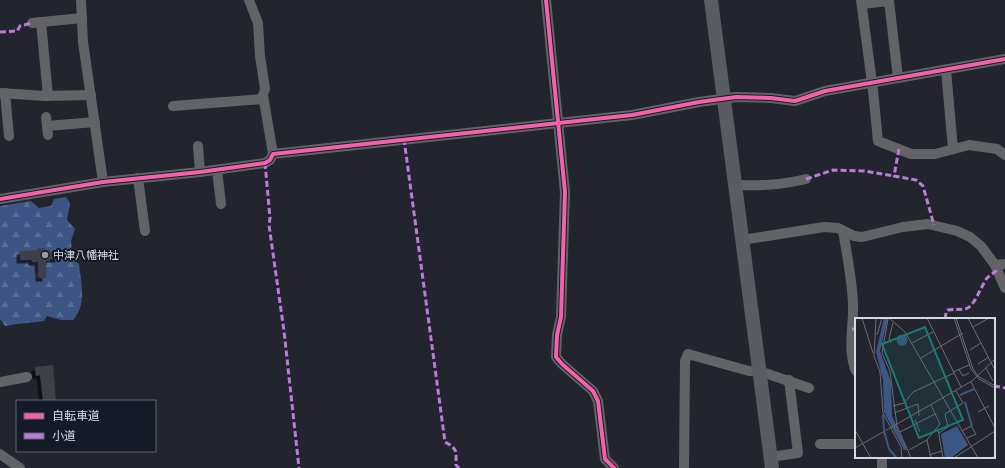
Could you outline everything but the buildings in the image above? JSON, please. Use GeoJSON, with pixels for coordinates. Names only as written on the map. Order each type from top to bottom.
{"type":"FeatureCollection","features":[{"type":"Feature","properties":{"kind":"street"},"geometry":{"type":"LineString","coordinates":[[81,0],[83,42],[103,182]]}},
{"type":"Feature","properties":{"kind":"street"},"geometry":{"type":"LineString","coordinates":[[0,199],[103,182],[265,164],[270,160],[273,154],[263,99],[265,89],[260,56],[258,23],[249,0]]}},
{"type":"Feature","properties":{"kind":"street"},"geometry":{"type":"LineString","coordinates":[[546,0],[565,192],[562,310],[556,357],[593,391],[598,401],[605,459],[614,468]]}},
{"type":"Feature","properties":{"kind":"street"},"geometry":{"type":"LineString","coordinates":[[711,0],[771,462],[798,453],[788,380]]}},
{"type":"Feature","properties":{"kind":"street"},"geometry":{"type":"LineString","coordinates":[[898,78],[889,1],[861,2],[878,141],[911,154],[936,154],[969,145],[997,150],[1005,155]]}},
{"type":"Feature","properties":{"kind":"street"},"geometry":{"type":"LineString","coordinates":[[48,96],[36,23],[82,18]]}},
{"type":"Feature","properties":{"kind":"street"},"geometry":{"type":"LineString","coordinates":[[273,154],[632,115],[698,102],[736,97],[795,100],[825,90],[1005,59]]}},
{"type":"Feature","properties":{"kind":"street"},"geometry":{"type":"LineString","coordinates":[[946,70],[952,149]]}},
{"type":"Feature","properties":{"kind":"street"},"geometry":{"type":"LineString","coordinates":[[9,136],[3,93],[48,96],[91,95]]}},
{"type":"Feature","properties":{"kind":"street"},"geometry":{"type":"LineString","coordinates":[[173,106],[263,99]]}},
{"type":"Feature","properties":{"kind":"street"},"geometry":{"type":"LineString","coordinates":[[47,126],[95,122]]}},
{"type":"Feature","properties":{"kind":"street"},"geometry":{"type":"LineString","coordinates":[[198,146],[200,172]]}},
{"type":"Feature","properties":{"kind":"street"},"geometry":{"type":"LineString","coordinates":[[217,170],[221,204]]}},
{"type":"Feature","properties":{"kind":"street"},"geometry":{"type":"LineString","coordinates":[[138,178],[145,230]]}},
{"type":"Feature","properties":{"kind":"street"},"geometry":{"type":"LineString","coordinates":[[735,185],[779,185],[806,179]]}},
{"type":"Feature","properties":{"kind":"street"},"geometry":{"type":"LineString","coordinates":[[742,240],[824,227],[831,227],[854,236],[862,237],[904,227],[928,224],[934,225],[957,231],[970,237],[981,246],[1000,264],[1005,288]]}},
{"type":"Feature","properties":{"kind":"street"},"geometry":{"type":"LineString","coordinates":[[843,231],[853,304],[852,349],[855,368]]}},
{"type":"Feature","properties":{"kind":"street"},"geometry":{"type":"LineString","coordinates":[[684,468],[685,361],[688,354],[749,371],[759,370],[809,388]]}},
{"type":"Feature","properties":{"kind":"street"},"geometry":{"type":"LineString","coordinates":[[0,382],[27,378]]}},
{"type":"Feature","properties":{"kind":"street"},"geometry":{"type":"LineString","coordinates":[[820,444],[855,444]]}},
{"type":"Feature","properties":{"kind":"street"},"geometry":{"type":"LineString","coordinates":[[0,454],[20,468]]}},
{"type":"Feature","properties":{"kind":"green space"},"geometry":{"type":"Polygon","coordinates":[[[66,197],[70,203],[67,220],[75,229],[71,241],[72,258],[79,264],[82,286],[82,301],[80,308],[73,320],[61,320],[47,316],[44,321],[5,326],[0,319],[0,206],[31,201],[39,208],[51,206],[54,199],[66,197]]]}},
{"type":"Feature","properties":{"kind":"marked path"},"geometry":{"type":"LineString","coordinates":[[0,32],[17,31],[20,26],[32,23]]}},
{"type":"Feature","properties":{"kind":"marked path"},"geometry":{"type":"LineString","coordinates":[[404,139],[445,442],[454,449],[456,453],[456,465],[459,468]]}},
{"type":"Feature","properties":{"kind":"marked path"},"geometry":{"type":"LineString","coordinates":[[899,149],[894,176],[916,180],[923,186],[934,225]]}},
{"type":"Feature","properties":{"kind":"marked path"},"geometry":{"type":"LineString","coordinates":[[265,163],[270,218],[269,225],[284,331],[299,468]]}},
{"type":"Feature","properties":{"kind":"marked path"},"geometry":{"type":"LineString","coordinates":[[806,179],[833,170],[865,171],[894,176]]}},
{"type":"Feature","properties":{"kind":"marked path"},"geometry":{"type":"LineString","coordinates":[[945,318],[948,310],[968,308],[987,278],[997,270]]}},
{"type":"Feature","properties":{"kind":"marked path"},"geometry":{"type":"LineString","coordinates":[[995,386],[1005,388]]}},
{"type":"Feature","properties":{"kind":"cycle path"},"geometry":{"type":"LineString","coordinates":[[546,0],[565,192],[561,317],[557,335],[556,357],[593,391],[598,401],[605,459],[614,468]]}},
{"type":"Feature","properties":{"kind":"cycle path"},"geometry":{"type":"LineString","coordinates":[[0,199],[103,182],[200,172],[265,163],[270,160],[273,154],[632,115],[699,102],[736,97],[771,98],[795,101],[825,91],[1005,59]]}},
{"type":"Feature","properties":{"kind":"place","name":"中津八幡神社"},"geometry":{"type":"Point","coordinates":[45,255]}}]}
